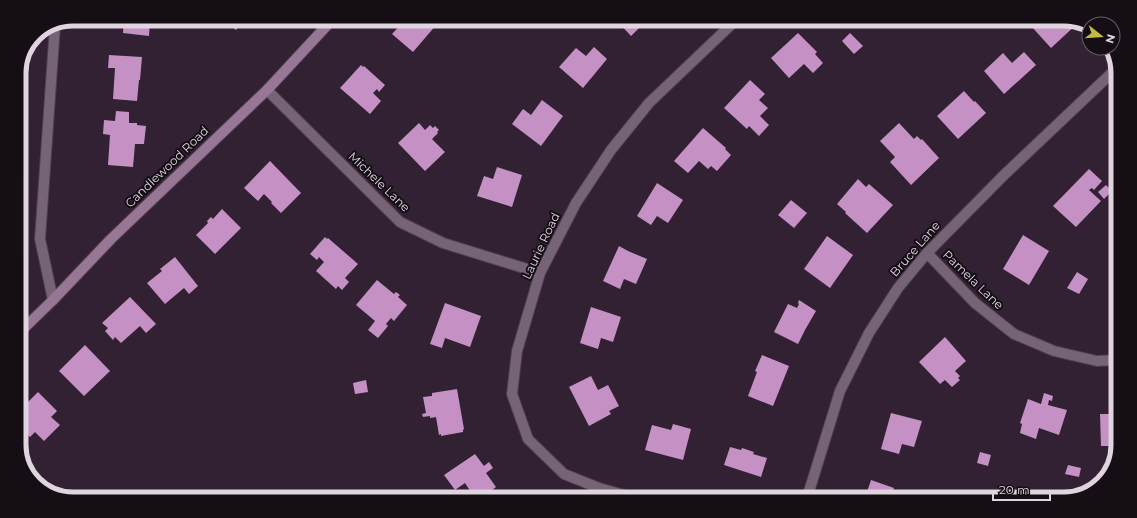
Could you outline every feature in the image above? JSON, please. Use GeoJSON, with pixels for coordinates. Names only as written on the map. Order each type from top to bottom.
{"type":"FeatureCollection","features":[{"type":"Feature","properties":{"kind":"street","name":"Candlewood Road"},"geometry":{"type":"LineString","coordinates":[[26,326],[111,239],[267,90],[326,26]]}},
{"type":"Feature","properties":{"kind":"street","name":"Laurie Road"},"geometry":{"type":"LineString","coordinates":[[614,492],[564,474],[528,439],[512,394],[517,351],[540,273],[576,203],[611,150],[649,103],[730,26]]}},
{"type":"Feature","properties":{"kind":"street"},"geometry":{"type":"LineString","coordinates":[[53,300],[40,239],[55,30]]}},
{"type":"Feature","properties":{"kind":"street","name":"Bruce Lane"},"geometry":{"type":"LineString","coordinates":[[809,492],[840,391],[869,333],[898,288],[927,253],[1004,175],[1111,74]]}},
{"type":"Feature","properties":{"kind":"street","name":"Michele Lane"},"geometry":{"type":"LineString","coordinates":[[267,90],[400,222],[442,243],[540,273]]}},
{"type":"Feature","properties":{"kind":"street","name":"Pamela Lane"},"geometry":{"type":"LineString","coordinates":[[927,253],[975,303],[1014,334],[1054,351],[1097,361],[1111,360]]}},
{"type":"Feature","properties":{"kind":"building"},"geometry":{"type":"Polygon","coordinates":[[[124,26],[150,26],[149,36],[123,33],[124,26]]]}},
{"type":"Feature","properties":{"kind":"building"},"geometry":{"type":"Polygon","coordinates":[[[231,26],[239,26],[236,30],[231,26]]]}},
{"type":"Feature","properties":{"kind":"building"},"geometry":{"type":"Polygon","coordinates":[[[399,26],[435,26],[413,52],[392,34],[399,26]]]}},
{"type":"Feature","properties":{"kind":"building"},"geometry":{"type":"Polygon","coordinates":[[[622,26],[641,26],[631,36],[622,26]]]}},
{"type":"Feature","properties":{"kind":"building"},"geometry":{"type":"Polygon","coordinates":[[[1031,26],[1074,27],[1051,48],[1031,26]]]}},
{"type":"Feature","properties":{"kind":"building"},"geometry":{"type":"Polygon","coordinates":[[[798,33],[817,52],[815,54],[823,63],[813,73],[804,64],[789,78],[771,58],[798,33]]]}},
{"type":"Feature","properties":{"kind":"building"},"geometry":{"type":"Polygon","coordinates":[[[850,33],[863,46],[854,54],[842,41],[850,33]]]}},
{"type":"Feature","properties":{"kind":"building"},"geometry":{"type":"Polygon","coordinates":[[[594,47],[607,59],[583,88],[559,67],[576,48],[586,56],[594,47]]]}},
{"type":"Feature","properties":{"kind":"building"},"geometry":{"type":"Polygon","coordinates":[[[1024,52],[1036,65],[1004,94],[984,71],[1003,53],[1012,63],[1024,52]]]}},
{"type":"Feature","properties":{"kind":"building"},"geometry":{"type":"Polygon","coordinates":[[[109,55],[142,57],[137,101],[113,99],[115,68],[108,68],[109,55]]]}},
{"type":"Feature","properties":{"kind":"building"},"geometry":{"type":"Polygon","coordinates":[[[361,65],[385,85],[379,92],[377,89],[373,93],[381,101],[370,114],[340,88],[361,65]]]}},
{"type":"Feature","properties":{"kind":"building"},"geometry":{"type":"Polygon","coordinates":[[[750,80],[765,94],[759,100],[768,108],[760,116],[769,125],[759,136],[749,126],[747,129],[724,108],[750,80]]]}},
{"type":"Feature","properties":{"kind":"building"},"geometry":{"type":"Polygon","coordinates":[[[964,91],[986,113],[958,139],[937,116],[964,91]]]}},
{"type":"Feature","properties":{"kind":"building"},"geometry":{"type":"Polygon","coordinates":[[[542,100],[563,116],[541,146],[512,124],[523,109],[531,115],[542,100]]]}},
{"type":"Feature","properties":{"kind":"building"},"geometry":{"type":"Polygon","coordinates":[[[116,111],[129,112],[129,123],[137,123],[137,125],[146,126],[144,144],[135,144],[133,167],[108,165],[110,135],[103,134],[104,120],[115,121],[116,111]]]}},
{"type":"Feature","properties":{"kind":"building"},"geometry":{"type":"Polygon","coordinates":[[[419,123],[425,130],[430,125],[433,128],[435,126],[439,130],[432,139],[445,152],[425,171],[398,143],[419,123]]]}},
{"type":"Feature","properties":{"kind":"building"},"geometry":{"type":"Polygon","coordinates":[[[899,123],[914,139],[917,136],[921,140],[922,139],[939,158],[911,185],[890,162],[895,157],[880,141],[899,123]]]}},
{"type":"Feature","properties":{"kind":"building"},"geometry":{"type":"Polygon","coordinates":[[[703,128],[726,148],[725,149],[731,155],[717,171],[711,166],[708,169],[699,161],[688,173],[674,161],[703,128]]]}},
{"type":"Feature","properties":{"kind":"building"},"geometry":{"type":"Polygon","coordinates":[[[270,161],[301,193],[281,213],[264,194],[258,201],[244,188],[270,161]]]}},
{"type":"Feature","properties":{"kind":"building"},"geometry":{"type":"Polygon","coordinates":[[[497,167],[522,175],[512,207],[477,196],[484,176],[493,179],[497,167]]]}},
{"type":"Feature","properties":{"kind":"building"},"geometry":{"type":"Polygon","coordinates":[[[1089,169],[1102,181],[1094,190],[1092,188],[1089,190],[1101,201],[1076,227],[1053,206],[1089,169]]]}},
{"type":"Feature","properties":{"kind":"building"},"geometry":{"type":"Polygon","coordinates":[[[858,179],[866,187],[869,184],[893,205],[867,233],[837,204],[858,179]]]}},
{"type":"Feature","properties":{"kind":"building"},"geometry":{"type":"Polygon","coordinates":[[[657,183],[683,200],[668,223],[657,216],[651,225],[637,216],[657,183]]]}},
{"type":"Feature","properties":{"kind":"building"},"geometry":{"type":"Polygon","coordinates":[[[1106,185],[1111,190],[1111,192],[1104,199],[1098,192],[1106,185]]]}},
{"type":"Feature","properties":{"kind":"building"},"geometry":{"type":"Polygon","coordinates":[[[791,200],[807,213],[794,228],[778,215],[791,200]]]}},
{"type":"Feature","properties":{"kind":"building"},"geometry":{"type":"Polygon","coordinates":[[[222,209],[241,228],[215,254],[196,235],[208,223],[207,221],[211,217],[213,219],[222,209]]]}},
{"type":"Feature","properties":{"kind":"building"},"geometry":{"type":"Polygon","coordinates":[[[1023,235],[1049,251],[1029,285],[1003,269],[1023,235]]]}},
{"type":"Feature","properties":{"kind":"building"},"geometry":{"type":"Polygon","coordinates":[[[827,236],[853,255],[830,288],[804,269],[827,236]]]}},
{"type":"Feature","properties":{"kind":"building"},"geometry":{"type":"Polygon","coordinates":[[[325,237],[358,264],[345,278],[349,282],[342,290],[338,286],[336,289],[316,271],[324,262],[319,257],[317,260],[310,254],[325,237]]]}},
{"type":"Feature","properties":{"kind":"building"},"geometry":{"type":"Polygon","coordinates":[[[619,246],[647,259],[636,284],[624,279],[620,289],[603,281],[619,246]]]}},
{"type":"Feature","properties":{"kind":"building"},"geometry":{"type":"Polygon","coordinates":[[[175,257],[198,286],[189,294],[184,288],[165,304],[147,283],[162,271],[160,269],[175,257]]]}},
{"type":"Feature","properties":{"kind":"building"},"geometry":{"type":"Polygon","coordinates":[[[1077,272],[1088,279],[1079,294],[1067,288],[1077,272]]]}},
{"type":"Feature","properties":{"kind":"building"},"geometry":{"type":"Polygon","coordinates":[[[377,280],[394,294],[396,292],[400,295],[398,297],[407,305],[394,321],[391,318],[386,324],[388,326],[378,338],[368,330],[375,321],[356,305],[377,280]]]}},
{"type":"Feature","properties":{"kind":"building"},"geometry":{"type":"Polygon","coordinates":[[[130,297],[156,324],[146,333],[140,326],[121,343],[115,337],[113,340],[105,331],[108,328],[102,323],[130,297]]]}},
{"type":"Feature","properties":{"kind":"building"},"geometry":{"type":"Polygon","coordinates":[[[799,300],[816,311],[798,344],[774,332],[788,304],[797,308],[799,300]]]}},
{"type":"Feature","properties":{"kind":"building"},"geometry":{"type":"Polygon","coordinates":[[[445,303],[481,316],[470,347],[445,338],[442,348],[430,344],[445,303]]]}},
{"type":"Feature","properties":{"kind":"building"},"geometry":{"type":"Polygon","coordinates":[[[591,307],[621,317],[613,342],[601,338],[598,349],[580,343],[591,307]]]}},
{"type":"Feature","properties":{"kind":"building"},"geometry":{"type":"Polygon","coordinates":[[[945,337],[966,361],[955,371],[960,376],[958,378],[960,380],[952,387],[945,380],[940,384],[919,362],[945,337]]]}},
{"type":"Feature","properties":{"kind":"building"},"geometry":{"type":"Polygon","coordinates":[[[85,345],[110,371],[84,396],[59,371],[85,345]]]}},
{"type":"Feature","properties":{"kind":"building"},"geometry":{"type":"Polygon","coordinates":[[[762,355],[789,366],[773,406],[748,396],[757,372],[755,371],[762,355]]]}},
{"type":"Feature","properties":{"kind":"building"},"geometry":{"type":"Polygon","coordinates":[[[591,376],[598,390],[608,385],[619,406],[609,411],[611,414],[589,426],[569,387],[591,376]]]}},
{"type":"Feature","properties":{"kind":"building"},"geometry":{"type":"Polygon","coordinates":[[[366,380],[368,392],[355,394],[353,383],[366,380]]]}},
{"type":"Feature","properties":{"kind":"building"},"geometry":{"type":"Polygon","coordinates":[[[457,389],[464,429],[463,432],[441,436],[441,434],[439,435],[436,417],[423,417],[422,414],[426,413],[423,397],[432,396],[432,393],[457,389]]]}},
{"type":"Feature","properties":{"kind":"building"},"geometry":{"type":"Polygon","coordinates":[[[38,392],[57,411],[51,417],[60,425],[44,441],[35,432],[30,437],[26,433],[26,404],[38,392]]]}},
{"type":"Feature","properties":{"kind":"building"},"geometry":{"type":"Polygon","coordinates":[[[1044,393],[1053,396],[1052,401],[1049,400],[1048,405],[1067,410],[1059,435],[1039,428],[1036,439],[1020,433],[1022,424],[1020,423],[1028,399],[1041,404],[1044,393]]]}},
{"type":"Feature","properties":{"kind":"building"},"geometry":{"type":"Polygon","coordinates":[[[891,413],[922,421],[914,447],[902,444],[899,454],[881,449],[891,413]]]}},
{"type":"Feature","properties":{"kind":"building"},"geometry":{"type":"Polygon","coordinates":[[[1100,414],[1111,414],[1111,446],[1101,446],[1100,414]]]}},
{"type":"Feature","properties":{"kind":"building"},"geometry":{"type":"Polygon","coordinates":[[[673,424],[691,429],[683,460],[645,450],[652,425],[671,430],[673,424]]]}},
{"type":"Feature","properties":{"kind":"building"},"geometry":{"type":"Polygon","coordinates":[[[730,447],[741,450],[742,448],[754,452],[753,454],[767,458],[761,477],[724,465],[730,447]]]}},
{"type":"Feature","properties":{"kind":"building"},"geometry":{"type":"Polygon","coordinates":[[[980,452],[991,455],[988,466],[977,463],[980,452]]]}},
{"type":"Feature","properties":{"kind":"building"},"geometry":{"type":"Polygon","coordinates":[[[475,454],[484,466],[489,462],[493,468],[486,473],[496,487],[490,492],[471,492],[465,483],[455,490],[444,475],[475,454]]]}},
{"type":"Feature","properties":{"kind":"building"},"geometry":{"type":"Polygon","coordinates":[[[1068,465],[1081,468],[1079,477],[1065,474],[1068,465]]]}},
{"type":"Feature","properties":{"kind":"building"},"geometry":{"type":"Polygon","coordinates":[[[871,480],[894,488],[893,492],[867,492],[871,480]]]}}]}
